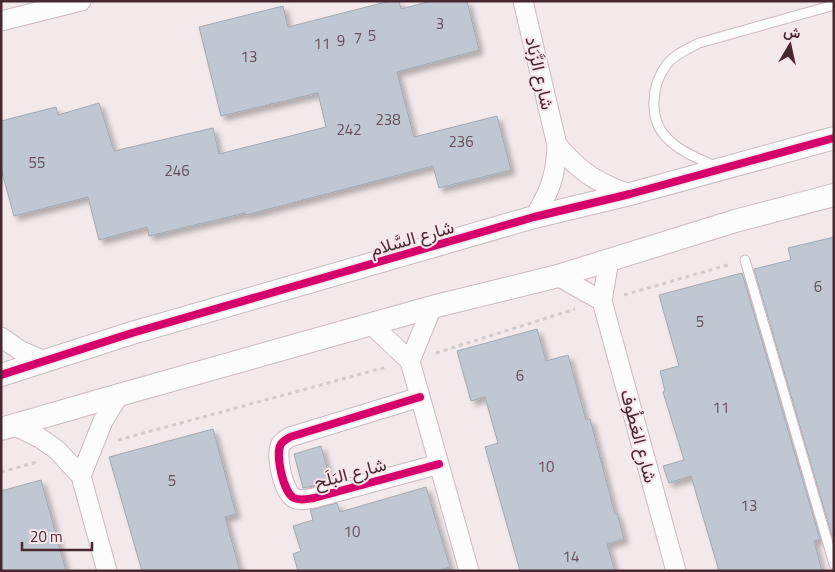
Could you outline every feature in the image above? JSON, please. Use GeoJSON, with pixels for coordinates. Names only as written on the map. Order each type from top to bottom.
{"type":"FeatureCollection","features":[{"type":"Feature","properties":{"kind":"street"},"geometry":{"type":"LineString","coordinates":[[1,21],[82,1]]}},
{"type":"Feature","properties":{"kind":"street","name":"شارع الزَّبَاد"},"geometry":{"type":"LineString","coordinates":[[523,1],[556,145],[556,164],[552,183],[545,201],[534,217]]}},
{"type":"Feature","properties":{"kind":"street","name":"شارع السَّلام"},"geometry":{"type":"LineString","coordinates":[[1,375],[132,333],[534,217],[630,194],[834,138]]}},
{"type":"Feature","properties":{"kind":"street","name":"شارع الزَّبَاد"},"geometry":{"type":"LineString","coordinates":[[556,145],[571,162],[589,176],[609,187],[630,194]]}},
{"type":"Feature","properties":{"kind":"street"},"geometry":{"type":"LineString","coordinates":[[8,428],[432,307],[558,276],[735,221],[834,195]]}},
{"type":"Feature","properties":{"kind":"street","name":"شارع العَطُوف"},"geometry":{"type":"LineString","coordinates":[[609,260],[602,301],[676,571]]}},
{"type":"Feature","properties":{"kind":"street"},"geometry":{"type":"LineString","coordinates":[[558,276],[602,301]]}},
{"type":"Feature","properties":{"kind":"street"},"geometry":{"type":"LineString","coordinates":[[410,361],[432,307]]}},
{"type":"Feature","properties":{"kind":"street"},"geometry":{"type":"LineString","coordinates":[[372,325],[410,361],[469,571]]}},
{"type":"Feature","properties":{"kind":"street"},"geometry":{"type":"LineString","coordinates":[[1,337],[21,351],[46,361]]}},
{"type":"Feature","properties":{"kind":"street"},"geometry":{"type":"LineString","coordinates":[[81,476],[104,421],[119,395]]}},
{"type":"Feature","properties":{"kind":"street","name":"شارع البَلَح"},"geometry":{"type":"LineString","coordinates":[[420,397],[290,437],[282,442],[278,453],[279,464],[288,492],[294,498],[302,500],[439,464]]}},
{"type":"Feature","properties":{"kind":"street"},"geometry":{"type":"LineString","coordinates":[[8,428],[40,438],[57,450],[81,476],[107,571]]}},
{"type":"Feature","properties":{"kind":"lane"},"geometry":{"type":"LineString","coordinates":[[722,169],[681,150],[658,127],[654,114],[654,96],[659,76],[668,63],[680,53],[699,43],[834,5]]}},
{"type":"Feature","properties":{"kind":"lane"},"geometry":{"type":"LineString","coordinates":[[745,260],[834,564]]}},
{"type":"Feature","properties":{"kind":"building"},"geometry":{"type":"Polygon","coordinates":[[[390,1],[399,1],[401,9],[431,1],[467,1],[479,50],[397,72],[414,137],[497,116],[511,170],[439,188],[433,166],[246,215],[245,213],[149,236],[147,227],[99,240],[88,197],[14,216],[1,169],[1,121],[56,107],[58,115],[99,103],[114,151],[213,128],[219,154],[326,127],[318,93],[221,116],[199,27],[283,6],[288,27],[390,1]]]}},
{"type":"Feature","properties":{"kind":"building"},"geometry":{"type":"Polygon","coordinates":[[[834,237],[834,535],[832,536],[754,269],[791,260],[788,248],[834,237]]]}},
{"type":"Feature","properties":{"kind":"building"},"geometry":{"type":"Polygon","coordinates":[[[742,273],[820,539],[814,541],[822,571],[719,571],[691,476],[669,483],[663,466],[684,460],[663,392],[665,391],[660,371],[679,366],[659,295],[742,273]]]}},
{"type":"Feature","properties":{"kind":"building"},"geometry":{"type":"Polygon","coordinates":[[[537,329],[546,361],[568,355],[586,420],[590,419],[615,514],[617,513],[624,539],[607,544],[615,571],[520,571],[485,447],[498,443],[485,397],[471,401],[457,351],[537,329]]]}},
{"type":"Feature","properties":{"kind":"building"},"geometry":{"type":"Polygon","coordinates":[[[213,429],[236,514],[225,517],[240,571],[142,571],[109,457],[213,429]]]}},
{"type":"Feature","properties":{"kind":"building"},"geometry":{"type":"Polygon","coordinates":[[[321,446],[331,482],[303,488],[294,454],[321,446]]]}},
{"type":"Feature","properties":{"kind":"building"},"geometry":{"type":"Polygon","coordinates":[[[41,480],[66,571],[1,571],[1,491],[41,480]]]}},
{"type":"Feature","properties":{"kind":"building"},"geometry":{"type":"Polygon","coordinates":[[[426,487],[450,567],[437,571],[298,571],[293,554],[301,551],[293,526],[313,520],[310,510],[337,503],[340,512],[426,487]]]}},
{"type":"Feature","properties":{"kind":"cycle path"},"geometry":{"type":"LineString","coordinates":[[1,375],[132,333],[534,217],[630,194],[834,138]]}},
{"type":"Feature","properties":{"kind":"cycle path"},"geometry":{"type":"LineString","coordinates":[[420,397],[290,437],[282,443],[279,449],[283,481],[294,498],[307,499],[439,464]]}}]}
